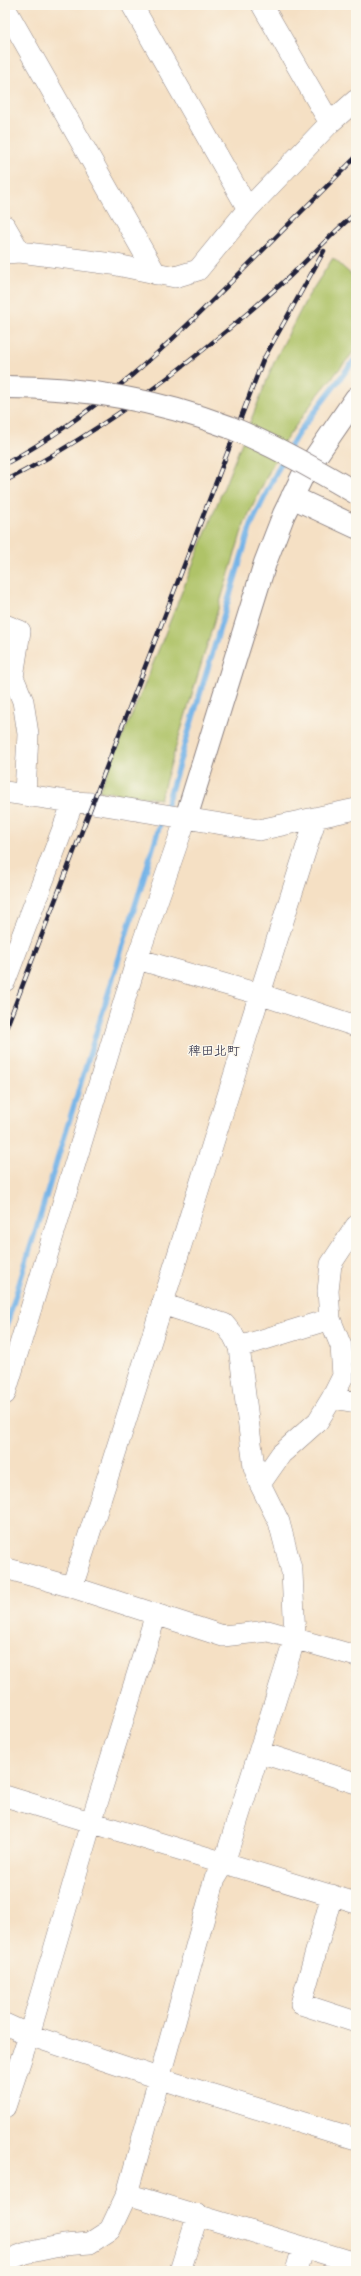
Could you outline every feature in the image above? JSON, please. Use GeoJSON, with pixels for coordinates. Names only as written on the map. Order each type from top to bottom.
{"type":"FeatureCollection","features":[{"type":"Feature","properties":{"kind":"street"},"geometry":{"type":"LineString","coordinates":[[132,5],[248,209]]}},
{"type":"Feature","properties":{"kind":"street"},"geometry":{"type":"LineString","coordinates":[[262,5],[330,123]]}},
{"type":"Feature","properties":{"kind":"street"},"geometry":{"type":"LineString","coordinates":[[5,8],[156,274]]}},
{"type":"Feature","properties":{"kind":"street"},"geometry":{"type":"LineString","coordinates":[[5,226],[12,252],[112,264],[175,277],[198,270],[248,209],[330,123],[356,100]]}},
{"type":"Feature","properties":{"kind":"street"},"geometry":{"type":"LineString","coordinates":[[5,387],[41,387],[123,398],[174,409],[229,427],[283,452],[356,493]]}},
{"type":"Feature","properties":{"kind":"street"},"geometry":{"type":"LineString","coordinates":[[5,1394],[136,959],[265,563],[292,497],[303,475],[356,398]]}},
{"type":"Feature","properties":{"kind":"street"},"geometry":{"type":"LineString","coordinates":[[292,497],[356,527]]}},
{"type":"Feature","properties":{"kind":"street"},"geometry":{"type":"LineString","coordinates":[[5,625],[20,630],[13,677],[23,701],[28,734],[15,793],[152,812],[259,830],[356,809]]}},
{"type":"Feature","properties":{"kind":"street"},"geometry":{"type":"LineString","coordinates":[[5,981],[73,802]]}},
{"type":"Feature","properties":{"kind":"street"},"geometry":{"type":"LineString","coordinates":[[72,1587],[142,1375],[162,1304],[316,818]]}},
{"type":"Feature","properties":{"kind":"street"},"geometry":{"type":"LineString","coordinates":[[136,959],[259,994],[356,1026]]}},
{"type":"Feature","properties":{"kind":"street"},"geometry":{"type":"LineString","coordinates":[[260,1484],[281,1454],[318,1421],[343,1376],[341,1346],[330,1319],[328,1291],[331,1264],[356,1226]]}},
{"type":"Feature","properties":{"kind":"street"},"geometry":{"type":"LineString","coordinates":[[5,2261],[26,2253],[64,2245],[90,2243],[110,2230],[127,2194],[158,2078],[215,1878],[224,1863],[295,1638],[292,1572],[279,1522],[260,1484],[254,1467],[239,1347],[233,1335],[224,1324],[162,1304]]}},
{"type":"Feature","properties":{"kind":"street"},"geometry":{"type":"LineString","coordinates":[[239,1347],[330,1319]]}},
{"type":"Feature","properties":{"kind":"street"},"geometry":{"type":"LineString","coordinates":[[332,1398],[356,1402]]}},
{"type":"Feature","properties":{"kind":"street"},"geometry":{"type":"LineString","coordinates":[[5,1568],[72,1587],[223,1636],[268,1631],[356,1656]]}},
{"type":"Feature","properties":{"kind":"street"},"geometry":{"type":"LineString","coordinates":[[5,2107],[29,2035],[91,1823],[156,1614]]}},
{"type":"Feature","properties":{"kind":"street"},"geometry":{"type":"LineString","coordinates":[[259,1752],[356,1783]]}},
{"type":"Feature","properties":{"kind":"street"},"geometry":{"type":"LineString","coordinates":[[5,1796],[356,1903]]}},
{"type":"Feature","properties":{"kind":"street"},"geometry":{"type":"LineString","coordinates":[[332,1896],[301,2004],[356,2022]]}},
{"type":"Feature","properties":{"kind":"street"},"geometry":{"type":"LineString","coordinates":[[5,2024],[29,2035],[158,2078],[356,2138]]}},
{"type":"Feature","properties":{"kind":"street"},"geometry":{"type":"LineString","coordinates":[[127,2194],[356,2262]]}},
{"type":"Feature","properties":{"kind":"street"},"geometry":{"type":"LineString","coordinates":[[180,2271],[198,2214]]}},
{"type":"Feature","properties":{"kind":"street"},"geometry":{"type":"LineString","coordinates":[[296,2271],[303,2246]]}},
{"type":"Feature","properties":{"kind":"green space"},"geometry":{"type":"Polygon","coordinates":[[[333,258],[356,279],[356,349],[317,396],[282,445],[244,524],[160,799],[99,791],[140,696],[275,360],[307,298],[333,258]]]}},
{"type":"Feature","properties":{"kind":"waterway"},"geometry":{"type":"LineString","coordinates":[[288,450],[299,432],[356,358]]}},
{"type":"Feature","properties":{"kind":"waterway"},"geometry":{"type":"LineString","coordinates":[[165,810],[251,525],[284,457]]}},
{"type":"Feature","properties":{"kind":"waterway"},"geometry":{"type":"LineString","coordinates":[[5,1330],[162,818]]}},
{"type":"Feature","properties":{"kind":"railway"},"geometry":{"type":"LineString","coordinates":[[5,464],[71,423],[132,375],[218,296],[356,157]]}},
{"type":"Feature","properties":{"kind":"railway"},"geometry":{"type":"LineString","coordinates":[[5,481],[44,460],[118,414],[188,362],[288,278],[356,213]]}},
{"type":"Feature","properties":{"kind":"railway"},"geometry":{"type":"LineString","coordinates":[[5,1031],[263,360],[324,251]]}},
{"type":"Feature","properties":{"kind":"district","name":"稗田北町"},"geometry":{"type":"Point","coordinates":[214,1050]}}]}
